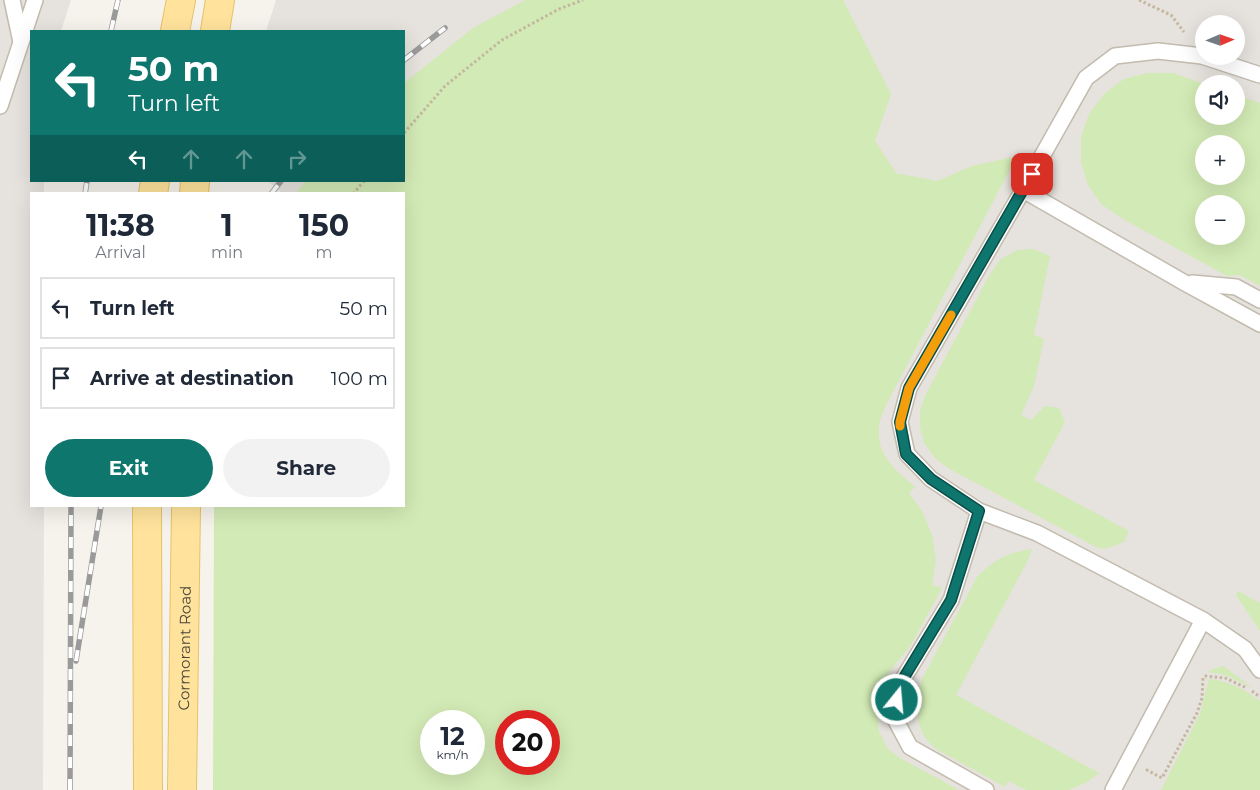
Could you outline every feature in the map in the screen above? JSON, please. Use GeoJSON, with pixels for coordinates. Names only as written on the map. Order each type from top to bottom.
{"type":"FeatureCollection","features":[{"type":"Feature","properties":{"kind":"main road"},"geometry":{"type":"LineString","coordinates":[[175,30],[181,0]]}},
{"type":"Feature","properties":{"kind":"main road"},"geometry":{"type":"LineString","coordinates":[[215,30],[220,0]]}},
{"type":"Feature","properties":{"kind":"main road"},"geometry":{"type":"LineString","coordinates":[[148,507],[148,790]]}},
{"type":"Feature","properties":{"kind":"main road","name":"Cormorant Road"},"geometry":{"type":"LineString","coordinates":[[182,790],[186,507]]}},
{"type":"Feature","properties":{"kind":"lane"},"geometry":{"type":"LineString","coordinates":[[12,0],[21,43]]}},
{"type":"Feature","properties":{"kind":"lane"},"geometry":{"type":"LineString","coordinates":[[0,106],[35,0]]}},
{"type":"Feature","properties":{"kind":"lane"},"geometry":{"type":"LineString","coordinates":[[1195,55],[1158,51],[1115,56],[1086,78],[909,388],[900,422],[906,454],[931,479],[979,511],[1037,533],[1203,620],[1245,649],[1260,670]]}},
{"type":"Feature","properties":{"kind":"lane"},"geometry":{"type":"LineString","coordinates":[[1229,65],[1260,75]]}},
{"type":"Feature","properties":{"kind":"lane"},"geometry":{"type":"LineString","coordinates":[[1023,190],[1260,324]]}},
{"type":"Feature","properties":{"kind":"lane"},"geometry":{"type":"LineString","coordinates":[[1185,283],[1236,288],[1260,300]]}},
{"type":"Feature","properties":{"kind":"lane"},"geometry":{"type":"LineString","coordinates":[[979,511],[951,600],[900,684],[894,717],[910,747],[986,790]]}},
{"type":"Feature","properties":{"kind":"lane"},"geometry":{"type":"LineString","coordinates":[[1113,790],[1203,620]]}},
{"type":"Feature","properties":{"kind":"path"},"geometry":{"type":"LineString","coordinates":[[405,132],[445,86],[502,40],[559,9],[583,0]]}},
{"type":"Feature","properties":{"kind":"path"},"geometry":{"type":"LineString","coordinates":[[1139,0],[1170,15],[1195,47]]}},
{"type":"Feature","properties":{"kind":"path"},"geometry":{"type":"LineString","coordinates":[[355,192],[363,182]]}},
{"type":"Feature","properties":{"kind":"path"},"geometry":{"type":"LineString","coordinates":[[1144,777],[1147,770],[1162,778],[1197,713],[1202,698],[1203,678],[1206,676],[1225,678],[1260,697]]}},
{"type":"Feature","properties":{"kind":"shaded area"},"geometry":{"type":"Polygon","coordinates":[[[0,0],[71,0],[61,30],[30,30],[30,182],[44,182],[44,192],[30,192],[30,507],[44,507],[43,790],[0,790],[0,0]]]}},
{"type":"Feature","properties":{"kind":"shaded area"},"geometry":{"type":"Polygon","coordinates":[[[276,0],[1260,0],[1260,790],[854,790],[405,507],[405,192],[281,192],[269,182],[405,182],[405,30],[266,30],[276,0]]]}},
{"type":"Feature","properties":{"kind":"green space"},"geometry":{"type":"Polygon","coordinates":[[[525,0],[843,0],[891,94],[875,141],[896,173],[937,181],[972,166],[1017,156],[885,407],[879,424],[881,446],[888,461],[915,487],[909,493],[923,513],[932,535],[936,560],[932,585],[942,588],[911,645],[890,671],[880,689],[877,710],[879,731],[887,748],[900,758],[959,790],[213,790],[214,507],[405,507],[405,192],[297,192],[304,182],[405,182],[405,82],[473,28],[525,0]]]}},
{"type":"Feature","properties":{"kind":"green space"},"geometry":{"type":"Polygon","coordinates":[[[1147,73],[1173,73],[1195,81],[1195,125],[1245,125],[1245,98],[1260,103],[1260,286],[1240,275],[1227,276],[1123,219],[1101,204],[1088,185],[1081,162],[1081,137],[1089,114],[1105,93],[1124,79],[1147,73]]]}},
{"type":"Feature","properties":{"kind":"green space"},"geometry":{"type":"Polygon","coordinates":[[[1033,249],[1050,256],[1034,335],[1044,339],[1034,386],[1021,415],[1031,420],[1045,406],[1059,408],[1065,422],[1034,480],[1129,531],[1124,542],[1108,548],[1098,548],[948,468],[935,458],[924,443],[920,427],[920,410],[926,394],[990,274],[1001,259],[1017,250],[1033,249]]]}},
{"type":"Feature","properties":{"kind":"green space"},"geometry":{"type":"Polygon","coordinates":[[[1032,549],[1027,562],[956,695],[1099,773],[1087,782],[1069,790],[1026,790],[1008,781],[1005,787],[934,747],[922,733],[919,724],[918,697],[922,679],[977,577],[1002,558],[1032,549]]]}},
{"type":"Feature","properties":{"kind":"green space"},"geometry":{"type":"Polygon","coordinates":[[[1238,591],[1260,603],[1260,631],[1236,595],[1238,591]]]}},
{"type":"Feature","properties":{"kind":"green space"},"geometry":{"type":"Polygon","coordinates":[[[1223,666],[1253,688],[1225,675],[1208,672],[1223,666]]]}},
{"type":"Feature","properties":{"kind":"green space"},"geometry":{"type":"Polygon","coordinates":[[[1209,679],[1236,686],[1260,701],[1260,790],[1161,790],[1200,714],[1209,679]]]}},
{"type":"Feature","properties":{"kind":"railway"},"geometry":{"type":"LineString","coordinates":[[111,30],[118,0]]}},
{"type":"Feature","properties":{"kind":"railway"},"geometry":{"type":"LineString","coordinates":[[405,59],[445,28]]}},
{"type":"Feature","properties":{"kind":"railway"},"geometry":{"type":"LineString","coordinates":[[85,192],[87,182]]}},
{"type":"Feature","properties":{"kind":"railway"},"geometry":{"type":"LineString","coordinates":[[273,192],[280,182]]}},
{"type":"Feature","properties":{"kind":"railway"},"geometry":{"type":"LineString","coordinates":[[70,790],[71,507]]}},
{"type":"Feature","properties":{"kind":"railway"},"geometry":{"type":"LineString","coordinates":[[76,661],[101,507]]}},
{"type":"Feature","properties":{"kind":"slow traffic"},"geometry":{"type":"LineString","coordinates":[[900,426],[909,388],[951,315]]}},
{"type":"Feature","properties":{"kind":"route"},"geometry":{"type":"LineString","coordinates":[[897,700],[900,684],[951,600],[979,511],[931,479],[906,454],[900,422],[909,388],[1032,174]]}}]}
